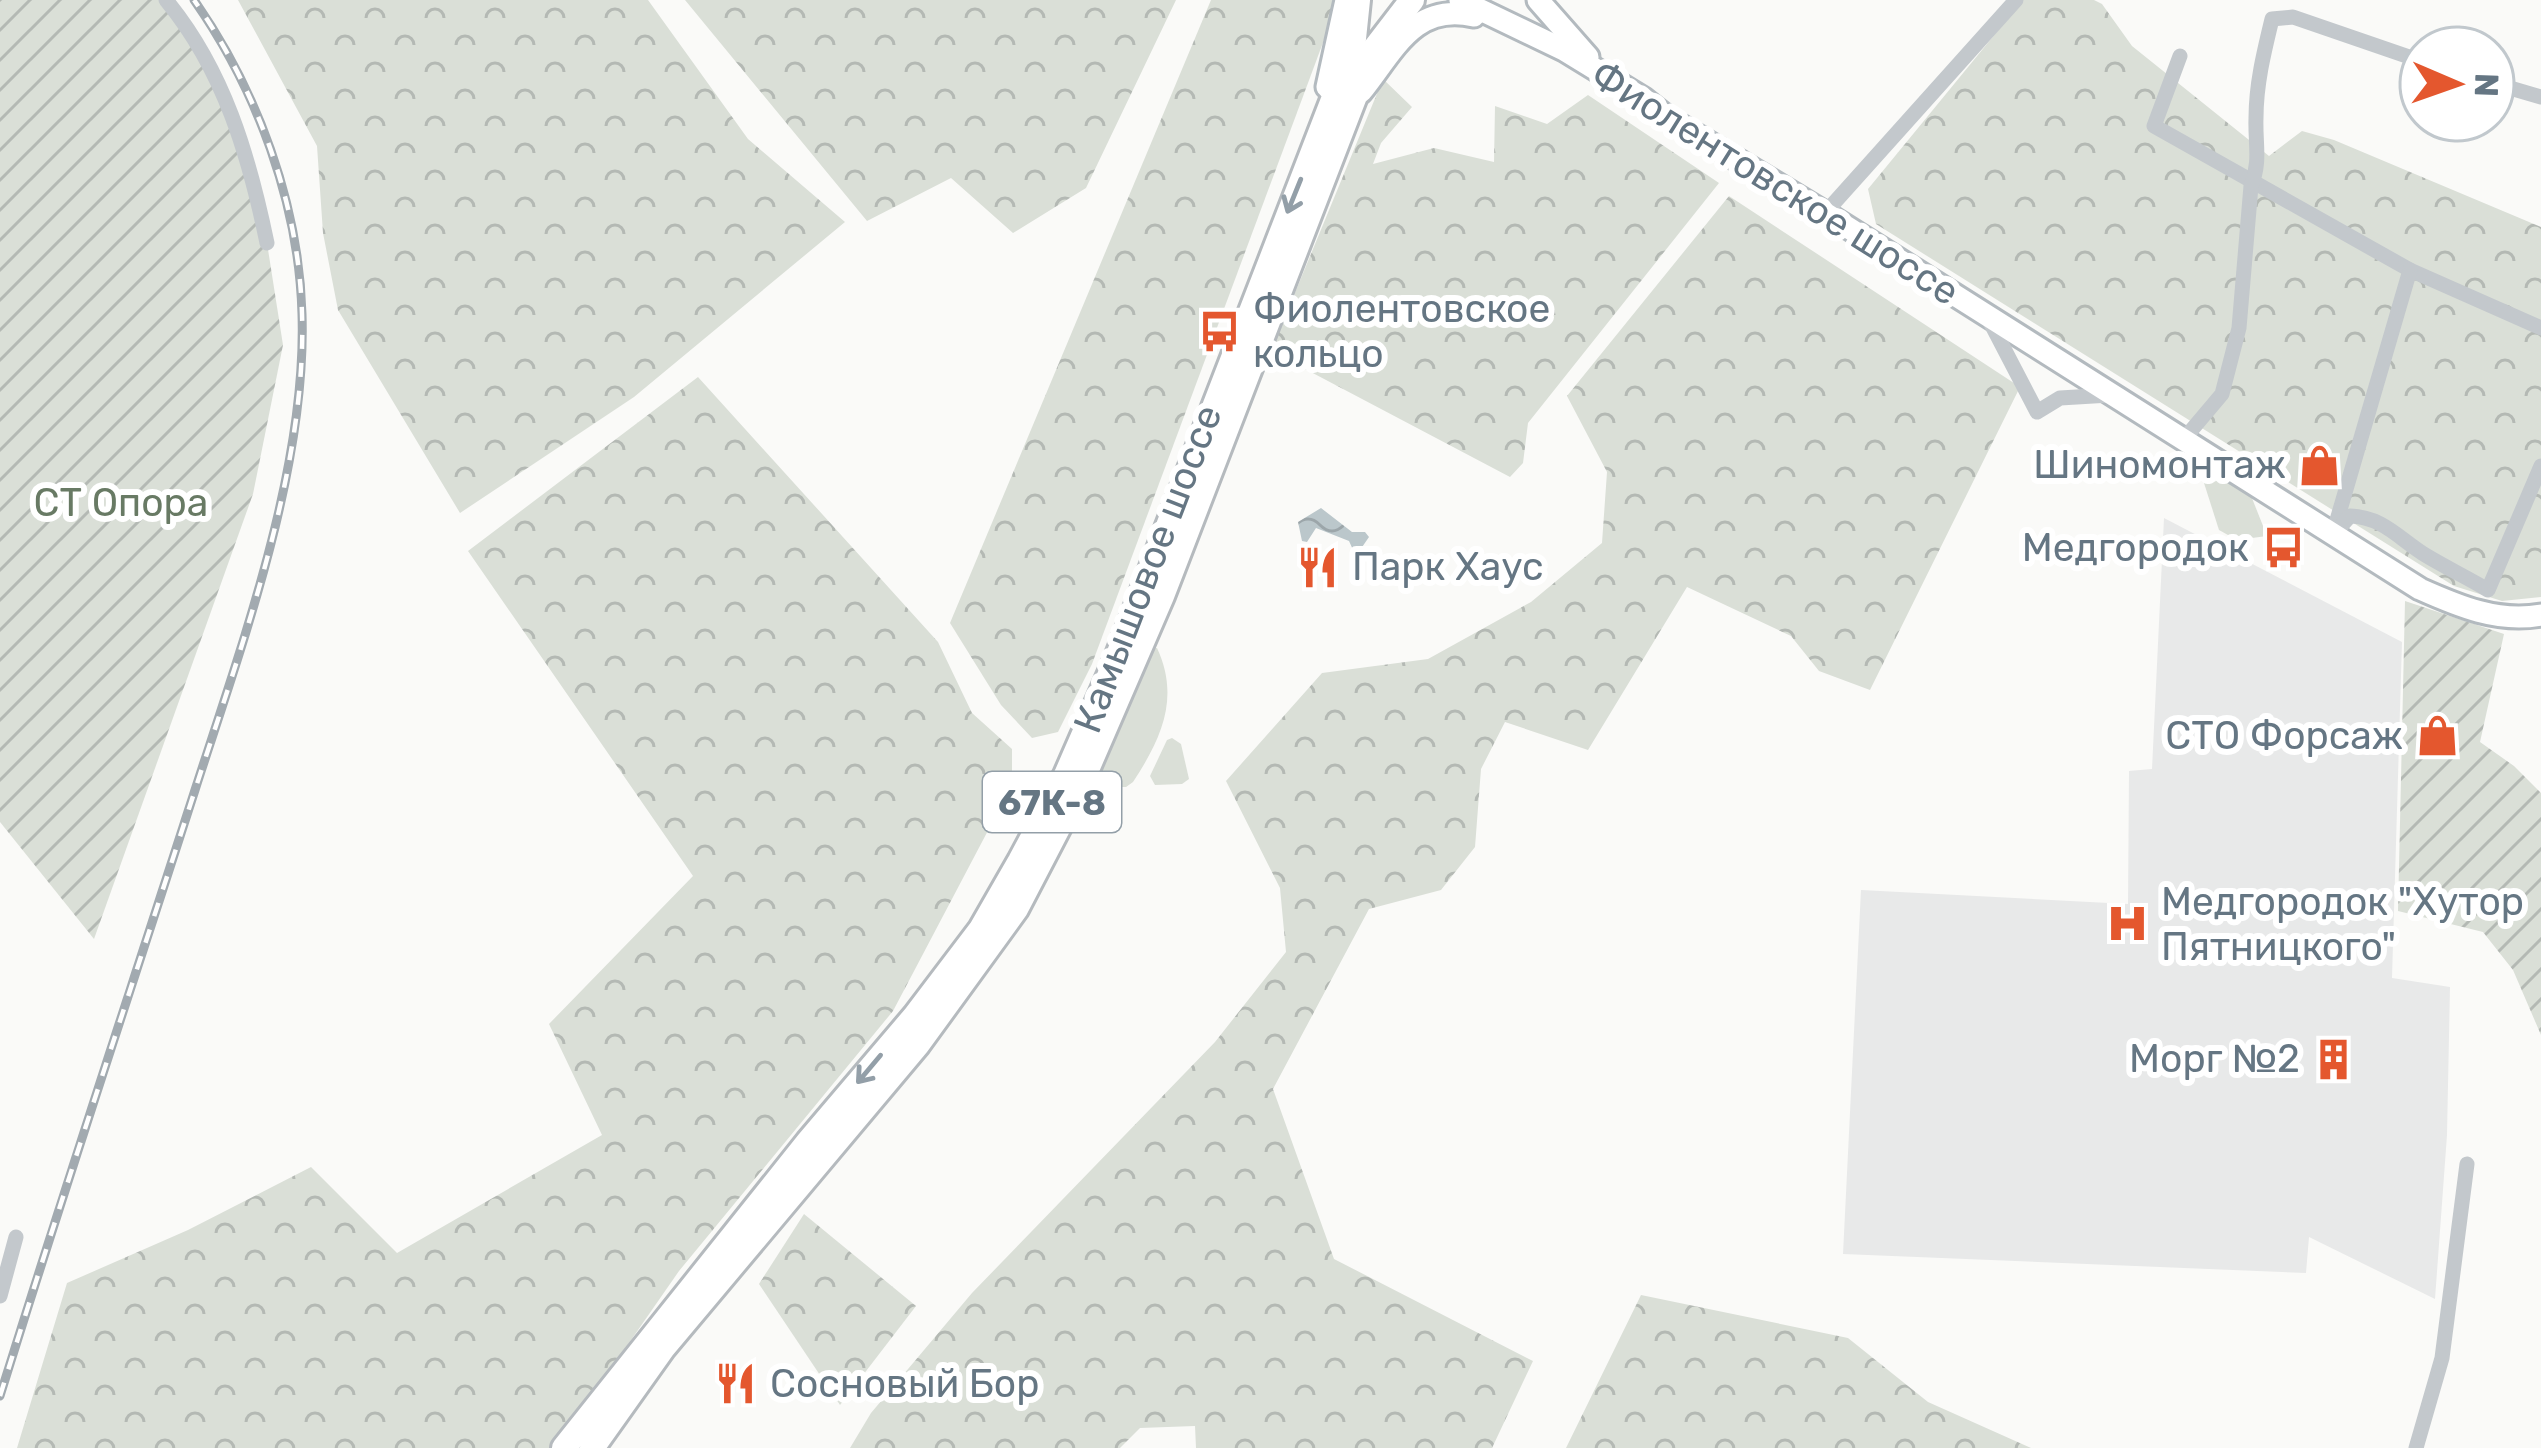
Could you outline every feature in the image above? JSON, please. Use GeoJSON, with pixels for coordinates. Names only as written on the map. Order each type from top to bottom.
{"type":"FeatureCollection","features":[{"type":"Feature","properties":{"kind":"main road"},"geometry":{"type":"LineString","coordinates":[[1315,144],[1316,120],[1334,67],[1346,0]]}},
{"type":"Feature","properties":{"kind":"main road","name":"Камышовое шоссе"},"geometry":{"type":"LineString","coordinates":[[564,1448],[915,1016],[991,912],[1066,775],[1117,658],[1353,48],[1358,0]]}},
{"type":"Feature","properties":{"kind":"main road","name":"67К-8"},"geometry":{"type":"LineString","coordinates":[[1353,101],[1372,52],[1412,0]]}},
{"type":"Feature","properties":{"kind":"main road","name":"Фиолентовское шоссе"},"geometry":{"type":"LineString","coordinates":[[1460,0],[1564,50],[2384,569],[2446,601],[2484,614],[2541,615]]}},
{"type":"Feature","properties":{"kind":"main road","name":"Фиолентовское шоссе"},"geometry":{"type":"LineString","coordinates":[[1522,0],[1564,50]]}},
{"type":"Feature","properties":{"kind":"main road"},"geometry":{"type":"LineString","coordinates":[[1538,0],[1604,75]]}},
{"type":"Feature","properties":{"kind":"main road"},"geometry":{"type":"LineString","coordinates":[[1353,101],[1389,52],[1436,14],[1452,11],[1477,16],[1510,32],[1543,40]]}},
{"type":"Feature","properties":{"kind":"main road","name":"Камышовое шоссе"},"geometry":{"type":"LineString","coordinates":[[592,1448],[663,1348],[918,1044],[1003,933],[1078,788],[1162,596],[1353,101]]}},
{"type":"Feature","properties":{"kind":"street"},"geometry":{"type":"LineString","coordinates":[[166,0],[228,101],[251,168],[267,243]]}},
{"type":"Feature","properties":{"kind":"street"},"geometry":{"type":"LineString","coordinates":[[1825,213],[2016,0]]}},
{"type":"Feature","properties":{"kind":"street"},"geometry":{"type":"LineString","coordinates":[[2184,439],[2222,394],[2239,328],[2253,181],[2260,165],[2255,121],[2259,79],[2272,19],[2293,17],[2397,53]]}},
{"type":"Feature","properties":{"kind":"street"},"geometry":{"type":"LineString","coordinates":[[2180,56],[2154,126],[2410,270],[2541,328]]}},
{"type":"Feature","properties":{"kind":"street"},"geometry":{"type":"LineString","coordinates":[[2333,535],[2410,270]]}},
{"type":"Feature","properties":{"kind":"street","name":"Фиолентовское шоссе"},"geometry":{"type":"LineString","coordinates":[[1986,315],[2037,412],[2060,398],[2113,395]]}},
{"type":"Feature","properties":{"kind":"street"},"geometry":{"type":"LineString","coordinates":[[2333,535],[2350,516],[2366,517],[2395,530],[2421,553],[2488,590],[2541,466]]}},
{"type":"Feature","properties":{"kind":"street"},"geometry":{"type":"LineString","coordinates":[[2416,1448],[2442,1358],[2467,1164]]}},
{"type":"Feature","properties":{"kind":"street"},"geometry":{"type":"LineString","coordinates":[[0,1296],[16,1237]]}},
{"type":"Feature","properties":{"kind":"shaded area","name":"Медгородок \"Хутор Пятницкого\""},"geometry":{"type":"Polygon","coordinates":[[[2164,518],[2402,642],[2392,978],[2450,987],[2447,1135],[2435,1299],[2309,1237],[2306,1273],[1843,1254],[1861,890],[2128,904],[2129,771],[2152,769],[2164,518]]]}},
{"type":"Feature","properties":{"kind":"green space","name":"СТ Опора"},"geometry":{"type":"Polygon","coordinates":[[[0,0],[166,0],[228,101],[267,243],[283,345],[253,494],[94,939],[0,822],[0,0]]]}},
{"type":"Feature","properties":{"kind":"green space"},"geometry":{"type":"Polygon","coordinates":[[[238,0],[648,0],[748,139],[845,222],[634,397],[460,513],[338,310],[323,233],[317,146],[238,0]]]}},
{"type":"Feature","properties":{"kind":"green space"},"geometry":{"type":"Polygon","coordinates":[[[685,0],[1176,0],[1086,188],[1013,233],[951,178],[867,221],[685,0]]]}},
{"type":"Feature","properties":{"kind":"green space"},"geometry":{"type":"Polygon","coordinates":[[[1211,0],[1332,0],[1334,13],[1092,664],[1058,732],[1032,738],[1001,705],[950,623],[1211,0]]]}},
{"type":"Feature","properties":{"kind":"green space"},"geometry":{"type":"Polygon","coordinates":[[[2023,0],[2102,4],[2132,46],[2269,156],[2302,131],[2541,227],[2541,597],[2502,601],[2454,586],[1876,224],[1868,189],[2023,0]]]}},
{"type":"Feature","properties":{"kind":"green space"},"geometry":{"type":"Polygon","coordinates":[[[1383,79],[1412,107],[1381,143],[1373,164],[1434,148],[1494,162],[1495,106],[1547,124],[1588,95],[1719,183],[1528,423],[1523,463],[1510,477],[1271,351],[1383,79]]]}},
{"type":"Feature","properties":{"kind":"green space"},"geometry":{"type":"Polygon","coordinates":[[[1729,196],[2020,387],[1870,690],[1819,671],[1791,636],[1687,587],[1588,750],[1505,722],[1481,769],[1475,847],[1441,890],[1369,909],[1273,1089],[1334,1259],[1533,1361],[1492,1448],[1196,1448],[1195,1426],[1140,1428],[1120,1448],[850,1448],[871,1413],[972,1293],[1215,1042],[1286,952],[1280,888],[1226,781],[1322,673],[1428,659],[1531,602],[1602,543],[1607,472],[1567,396],[1729,196]]]}},
{"type":"Feature","properties":{"kind":"green space"},"geometry":{"type":"Polygon","coordinates":[[[698,377],[938,642],[972,713],[1012,749],[1012,785],[893,1011],[679,1271],[556,1448],[17,1448],[67,1283],[188,1230],[311,1167],[397,1253],[602,1135],[549,1024],[693,876],[468,551],[698,377]]]}},
{"type":"Feature","properties":{"kind":"green space"},"geometry":{"type":"Polygon","coordinates":[[[2230,479],[2246,483],[2267,536],[2237,540],[2219,530],[2204,483],[2230,479]]]}},
{"type":"Feature","properties":{"kind":"green space"},"geometry":{"type":"Polygon","coordinates":[[[2405,601],[2504,634],[2480,742],[2541,793],[2541,1035],[2513,970],[2483,932],[2398,911],[2405,601]]]}},
{"type":"Feature","properties":{"kind":"green space"},"geometry":{"type":"Polygon","coordinates":[[[1157,648],[1167,683],[1159,733],[1133,782],[1117,787],[1102,815],[1079,828],[1075,822],[1151,649],[1157,648]]]}},
{"type":"Feature","properties":{"kind":"green space"},"geometry":{"type":"Polygon","coordinates":[[[1172,738],[1181,744],[1189,779],[1182,784],[1155,785],[1150,776],[1172,738]]]}},
{"type":"Feature","properties":{"kind":"green space"},"geometry":{"type":"Polygon","coordinates":[[[804,1214],[916,1306],[840,1405],[759,1284],[804,1214]]]}},
{"type":"Feature","properties":{"kind":"green space"},"geometry":{"type":"Polygon","coordinates":[[[1641,1295],[1848,1338],[1928,1402],[2031,1448],[1566,1448],[1641,1295]]]}},
{"type":"Feature","properties":{"kind":"water"},"geometry":{"type":"Polygon","coordinates":[[[1321,508],[1352,532],[1365,532],[1369,537],[1358,553],[1349,541],[1316,528],[1307,542],[1302,541],[1298,522],[1321,508]]]}},
{"type":"Feature","properties":{"kind":"railway"},"geometry":{"type":"LineString","coordinates":[[0,1396],[251,616],[294,433],[302,314],[293,231],[255,110],[194,0]]}},
{"type":"Feature","properties":{"kind":"place","name":"Фиолентовское кольцо"},"geometry":{"type":"Point","coordinates":[1219,331]}},
{"type":"Feature","properties":{"kind":"place","name":"Шиномонтаж"},"geometry":{"type":"Point","coordinates":[2320,465]}},
{"type":"Feature","properties":{"kind":"place","name":"Медгородок"},"geometry":{"type":"Point","coordinates":[2283,548]}},
{"type":"Feature","properties":{"kind":"place","name":"Парк Хаус"},"geometry":{"type":"Point","coordinates":[1318,567]}},
{"type":"Feature","properties":{"kind":"place","name":"СТО Форсаж"},"geometry":{"type":"Point","coordinates":[2437,736]}},
{"type":"Feature","properties":{"kind":"place","name":"Медгородок \"Хутор Пятницкого\""},"geometry":{"type":"Point","coordinates":[2127,924]}},
{"type":"Feature","properties":{"kind":"place","name":"Морг №2"},"geometry":{"type":"Point","coordinates":[2334,1059]}},
{"type":"Feature","properties":{"kind":"place","name":"Сосновый Бор"},"geometry":{"type":"Point","coordinates":[736,1384]}}]}
